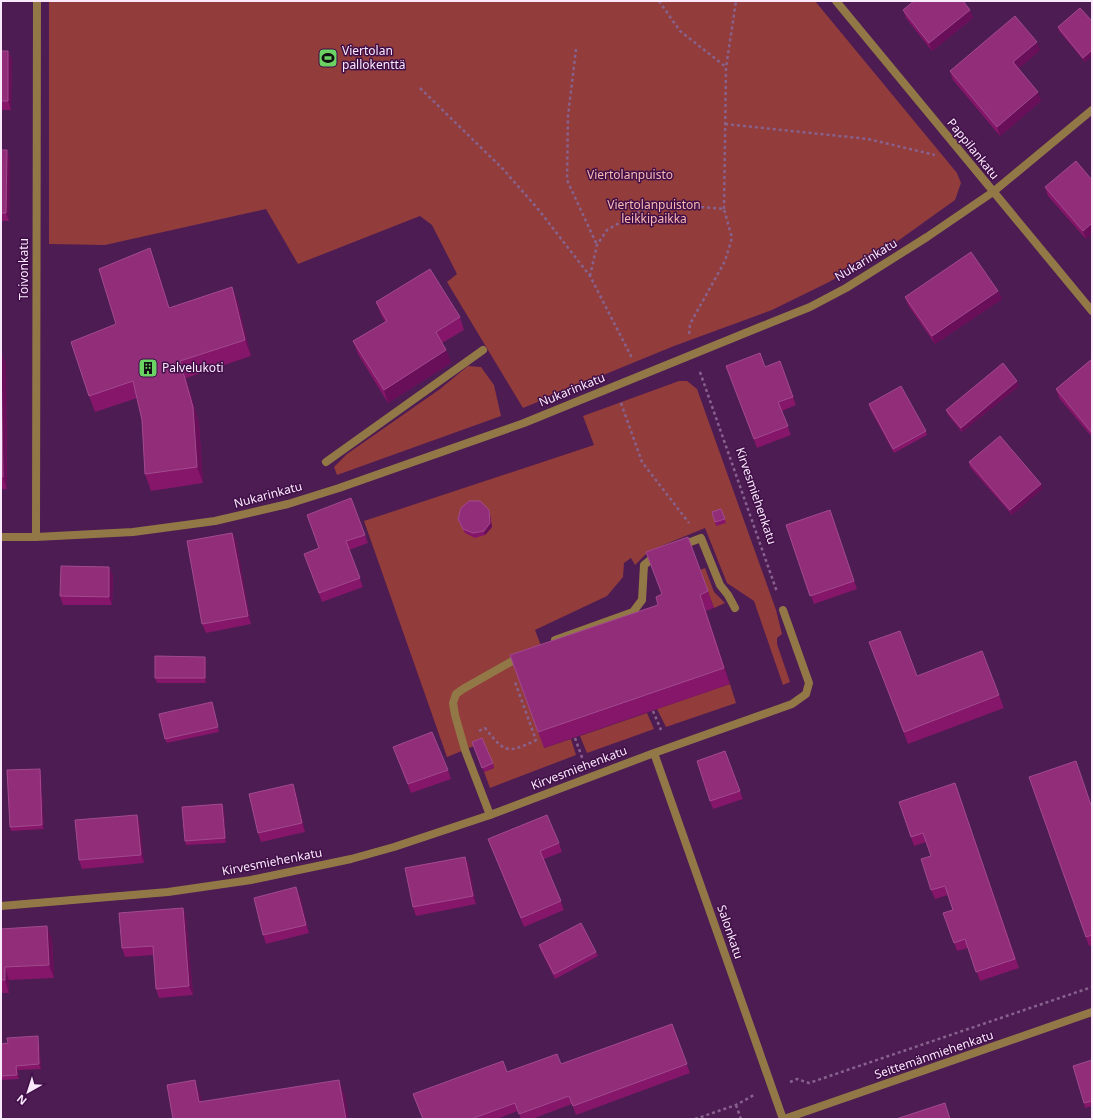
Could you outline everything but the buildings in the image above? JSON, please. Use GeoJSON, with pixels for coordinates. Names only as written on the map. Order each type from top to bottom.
{"type":"FeatureCollection","features":[{"type":"Feature","properties":{"kind":"street","name":"Toivonkatu"},"geometry":{"type":"LineString","coordinates":[[36,537],[37,1]]}},
{"type":"Feature","properties":{"kind":"street","name":"Pappilankatu"},"geometry":{"type":"LineString","coordinates":[[836,1],[1092,311]]}},
{"type":"Feature","properties":{"kind":"street","name":"Nukarinkatu"},"geometry":{"type":"LineString","coordinates":[[1,537],[36,537],[141,531],[215,521],[288,504],[339,488],[524,423],[810,307],[846,288],[927,237],[993,192],[1092,110]]}},
{"type":"Feature","properties":{"kind":"street"},"geometry":{"type":"LineString","coordinates":[[326,462],[483,350]]}},
{"type":"Feature","properties":{"kind":"street"},"geometry":{"type":"LineString","coordinates":[[548,643],[633,612],[642,600],[644,565],[658,554],[701,538],[720,585],[728,595],[734,608]]}},
{"type":"Feature","properties":{"kind":"street","name":"Kirvesmiehenkatu"},"geometry":{"type":"LineString","coordinates":[[1,906],[168,892],[251,880],[351,859],[394,848],[792,704],[806,694],[809,683],[783,610]]}},
{"type":"Feature","properties":{"kind":"street"},"geometry":{"type":"LineString","coordinates":[[490,814],[461,736],[453,703],[456,694],[528,653]]}},
{"type":"Feature","properties":{"kind":"street","name":"Salonkatu"},"geometry":{"type":"LineString","coordinates":[[654,753],[783,1119]]}},
{"type":"Feature","properties":{"kind":"street","name":"Seittemänmiehenkatu"},"geometry":{"type":"LineString","coordinates":[[783,1119],[1092,1012]]}},
{"type":"Feature","properties":{"kind":"path"},"geometry":{"type":"LineString","coordinates":[[660,1],[680,30],[726,68]]}},
{"type":"Feature","properties":{"kind":"path","name":"Kirvesmiehenkatu"},"geometry":{"type":"LineString","coordinates":[[736,1],[726,68],[725,124],[724,209],[732,238],[725,260],[690,324],[688,340],[783,610]]}},
{"type":"Feature","properties":{"kind":"path"},"geometry":{"type":"LineString","coordinates":[[576,48],[568,116],[567,180],[597,245]]}},
{"type":"Feature","properties":{"kind":"path"},"geometry":{"type":"LineString","coordinates":[[420,88],[503,169],[538,209],[590,276],[641,376]]}},
{"type":"Feature","properties":{"kind":"path"},"geometry":{"type":"LineString","coordinates":[[725,124],[868,139],[935,155]]}},
{"type":"Feature","properties":{"kind":"path"},"geometry":{"type":"LineString","coordinates":[[590,276],[597,245],[607,230],[642,210],[670,204],[724,209]]}},
{"type":"Feature","properties":{"kind":"path"},"geometry":{"type":"LineString","coordinates":[[615,386],[642,462],[701,538]]}},
{"type":"Feature","properties":{"kind":"path"},"geometry":{"type":"LineString","coordinates":[[461,736],[485,728],[500,747],[514,750],[536,740],[508,664]]}},
{"type":"Feature","properties":{"kind":"path"},"geometry":{"type":"LineString","coordinates":[[653,711],[662,732]]}},
{"type":"Feature","properties":{"kind":"path"},"geometry":{"type":"LineString","coordinates":[[575,738],[583,760]]}},
{"type":"Feature","properties":{"kind":"path"},"geometry":{"type":"LineString","coordinates":[[695,1119],[736,1105],[748,1097],[797,1079],[809,1083],[1092,987]]}},
{"type":"Feature","properties":{"kind":"path"},"geometry":{"type":"LineString","coordinates":[[736,1105],[741,1119]]}},
{"type":"Feature","properties":{"kind":"green space","name":"Viertolanpuisto"},"geometry":{"type":"Polygon","coordinates":[[[49,1],[815,1],[957,173],[961,183],[955,200],[888,248],[829,282],[772,310],[674,346],[523,408],[447,282],[457,274],[432,225],[420,216],[298,264],[266,209],[105,245],[49,244],[49,1]]]}},
{"type":"Feature","properties":{"kind":"green space"},"geometry":{"type":"Polygon","coordinates":[[[468,366],[481,367],[494,385],[501,416],[337,475],[334,467],[347,454],[440,389],[468,366]]]}},
{"type":"Feature","properties":{"kind":"green space"},"geometry":{"type":"Polygon","coordinates":[[[679,381],[687,381],[697,389],[776,610],[782,634],[777,638],[777,644],[790,682],[783,685],[754,601],[727,583],[705,528],[649,551],[635,565],[631,558],[624,563],[623,577],[607,596],[535,630],[547,661],[544,748],[571,739],[576,755],[490,788],[484,772],[494,768],[484,742],[447,757],[364,521],[594,445],[583,416],[679,381]]]}},
{"type":"Feature","properties":{"kind":"green space"},"geometry":{"type":"Polygon","coordinates":[[[705,568],[714,592],[725,603],[714,608],[700,570],[705,568]]]}},
{"type":"Feature","properties":{"kind":"green space"},"geometry":{"type":"Polygon","coordinates":[[[730,684],[736,703],[666,727],[657,709],[730,684]]]}},
{"type":"Feature","properties":{"kind":"green space"},"geometry":{"type":"Polygon","coordinates":[[[647,713],[654,729],[587,753],[580,736],[647,713]]]}},
{"type":"Feature","properties":{"kind":"place","name":"Viertolan pallokenttä"},"geometry":{"type":"Point","coordinates":[328,58]}},
{"type":"Feature","properties":{"kind":"place","name":"Palvelukoti"},"geometry":{"type":"Point","coordinates":[148,368]}},
{"type":"Feature","properties":{"kind":"park label","name":"Viertolanpuiston leikkipaikka"},"geometry":{"type":"Point","coordinates":[654,212]}}]}
